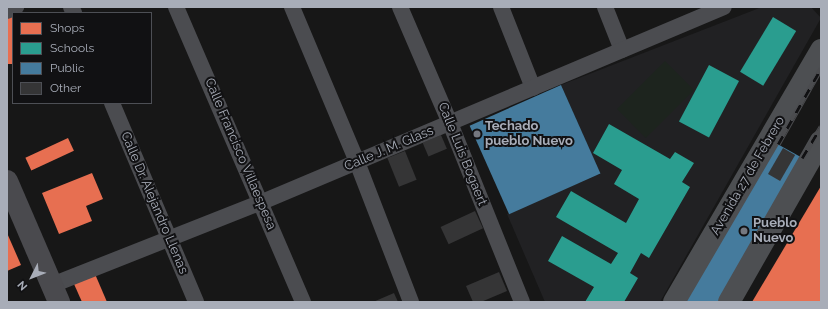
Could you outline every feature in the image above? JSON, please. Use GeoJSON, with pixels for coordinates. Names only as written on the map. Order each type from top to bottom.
{"type":"FeatureCollection","features":[{"type":"Feature","properties":{"kind":"main road","name":"Avenida 27 de Febrero"},"geometry":{"type":"LineString","coordinates":[[674,302],[821,50]]}},
{"type":"Feature","properties":{"kind":"main road"},"geometry":{"type":"LineString","coordinates":[[729,302],[821,142]]}},
{"type":"Feature","properties":{"kind":"street"},"geometry":{"type":"LineString","coordinates":[[7,11],[16,7]]}},
{"type":"Feature","properties":{"kind":"street","name":"Calle Francisco Villaespesa"},"geometry":{"type":"LineString","coordinates":[[176,7],[262,202],[303,302]]}},
{"type":"Feature","properties":{"kind":"street"},"geometry":{"type":"LineString","coordinates":[[292,7],[357,162],[411,302]]}},
{"type":"Feature","properties":{"kind":"street","name":"Calle Luis Bogaert"},"geometry":{"type":"LineString","coordinates":[[400,7],[450,123],[522,302]]}},
{"type":"Feature","properties":{"kind":"street"},"geometry":{"type":"LineString","coordinates":[[501,7],[533,88]]}},
{"type":"Feature","properties":{"kind":"street"},"geometry":{"type":"LineString","coordinates":[[605,7],[622,50]]}},
{"type":"Feature","properties":{"kind":"street","name":"Calle J. M. Glass"},"geometry":{"type":"LineString","coordinates":[[56,293],[169,238],[262,202],[720,8]]}},
{"type":"Feature","properties":{"kind":"street","name":"Calle Dr. Alejandro Llenas"},"geometry":{"type":"LineString","coordinates":[[112,104],[196,302]]}},
{"type":"Feature","properties":{"kind":"street"},"geometry":{"type":"LineString","coordinates":[[7,181],[56,293]]}},
{"type":"Feature","properties":{"kind":"shaded area"},"geometry":{"type":"Polygon","coordinates":[[[762,7],[811,7],[821,18],[660,302],[545,302],[507,214],[600,174],[561,85],[762,7]]]}},
{"type":"Feature","properties":{"kind":"shaded area"},"geometry":{"type":"Polygon","coordinates":[[[665,61],[694,90],[646,138],[617,109],[665,61]]]}},
{"type":"Feature","properties":{"kind":"building: Shops"},"geometry":{"type":"Polygon","coordinates":[[[7,16],[12,16],[12,64],[7,64],[7,16]]]}},
{"type":"Feature","properties":{"kind":"building: Shops"},"geometry":{"type":"Polygon","coordinates":[[[68,138],[74,151],[31,171],[25,158],[68,138]]]}},
{"type":"Feature","properties":{"kind":"building: Shops"},"geometry":{"type":"Polygon","coordinates":[[[92,173],[103,199],[86,206],[92,221],[59,234],[42,193],[92,173]]]}},
{"type":"Feature","properties":{"kind":"building: Shops"},"geometry":{"type":"Polygon","coordinates":[[[821,186],[821,302],[752,302],[821,186]]]}},
{"type":"Feature","properties":{"kind":"building: Shops"},"geometry":{"type":"Polygon","coordinates":[[[7,233],[21,265],[7,271],[7,233]]]}},
{"type":"Feature","properties":{"kind":"building: Shops"},"geometry":{"type":"Polygon","coordinates":[[[95,274],[107,302],[82,302],[74,284],[95,274]]]}},
{"type":"Feature","properties":{"kind":"building: Schools"},"geometry":{"type":"Polygon","coordinates":[[[773,17],[796,31],[763,86],[740,72],[773,17]]]}},
{"type":"Feature","properties":{"kind":"building: Schools"},"geometry":{"type":"Polygon","coordinates":[[[709,65],[739,81],[709,137],[679,122],[709,65]]]}},
{"type":"Feature","properties":{"kind":"building: Schools"},"geometry":{"type":"Polygon","coordinates":[[[609,124],[670,159],[675,152],[694,163],[682,182],[690,187],[649,258],[641,253],[630,273],[638,278],[624,302],[585,302],[594,287],[548,261],[562,236],[611,264],[618,253],[556,217],[571,191],[626,223],[639,199],[614,184],[622,170],[593,153],[609,124]]]}},
{"type":"Feature","properties":{"kind":"building: Public"},"geometry":{"type":"Polygon","coordinates":[[[561,85],[600,174],[509,214],[470,126],[561,85]]]}},
{"type":"Feature","properties":{"kind":"building: Public","name":"Pueblo Nuevo"},"geometry":{"type":"Polygon","coordinates":[[[772,141],[806,160],[727,302],[683,302],[772,141]]]}},
{"type":"Feature","properties":{"kind":"building: Other"},"geometry":{"type":"Polygon","coordinates":[[[441,135],[447,149],[428,157],[423,143],[441,135]]]}},
{"type":"Feature","properties":{"kind":"building: Other"},"geometry":{"type":"Polygon","coordinates":[[[783,148],[795,155],[780,181],[768,174],[783,148]]]}},
{"type":"Feature","properties":{"kind":"building: Other"},"geometry":{"type":"Polygon","coordinates":[[[405,151],[417,180],[399,187],[387,158],[405,151]]]}},
{"type":"Feature","properties":{"kind":"building: Other"},"geometry":{"type":"Polygon","coordinates":[[[475,211],[483,228],[449,244],[441,227],[475,211]]]}},
{"type":"Feature","properties":{"kind":"building: Other"},"geometry":{"type":"Polygon","coordinates":[[[499,272],[507,291],[481,302],[473,302],[466,286],[499,272]]]}},
{"type":"Feature","properties":{"kind":"building: Other"},"geometry":{"type":"Polygon","coordinates":[[[394,293],[398,302],[373,302],[394,293]]]}},
{"type":"Feature","properties":{"kind":"railway"},"geometry":{"type":"LineString","coordinates":[[778,144],[821,68]]}},
{"type":"Feature","properties":{"kind":"railway"},"geometry":{"type":"LineString","coordinates":[[802,158],[821,126]]}},
{"type":"Feature","properties":{"kind":"place","name":"Techado pueblo Nuevo"},"geometry":{"type":"Point","coordinates":[477,134]}},
{"type":"Feature","properties":{"kind":"place","name":"Pueblo Nuevo"},"geometry":{"type":"Point","coordinates":[744,231]}}]}
